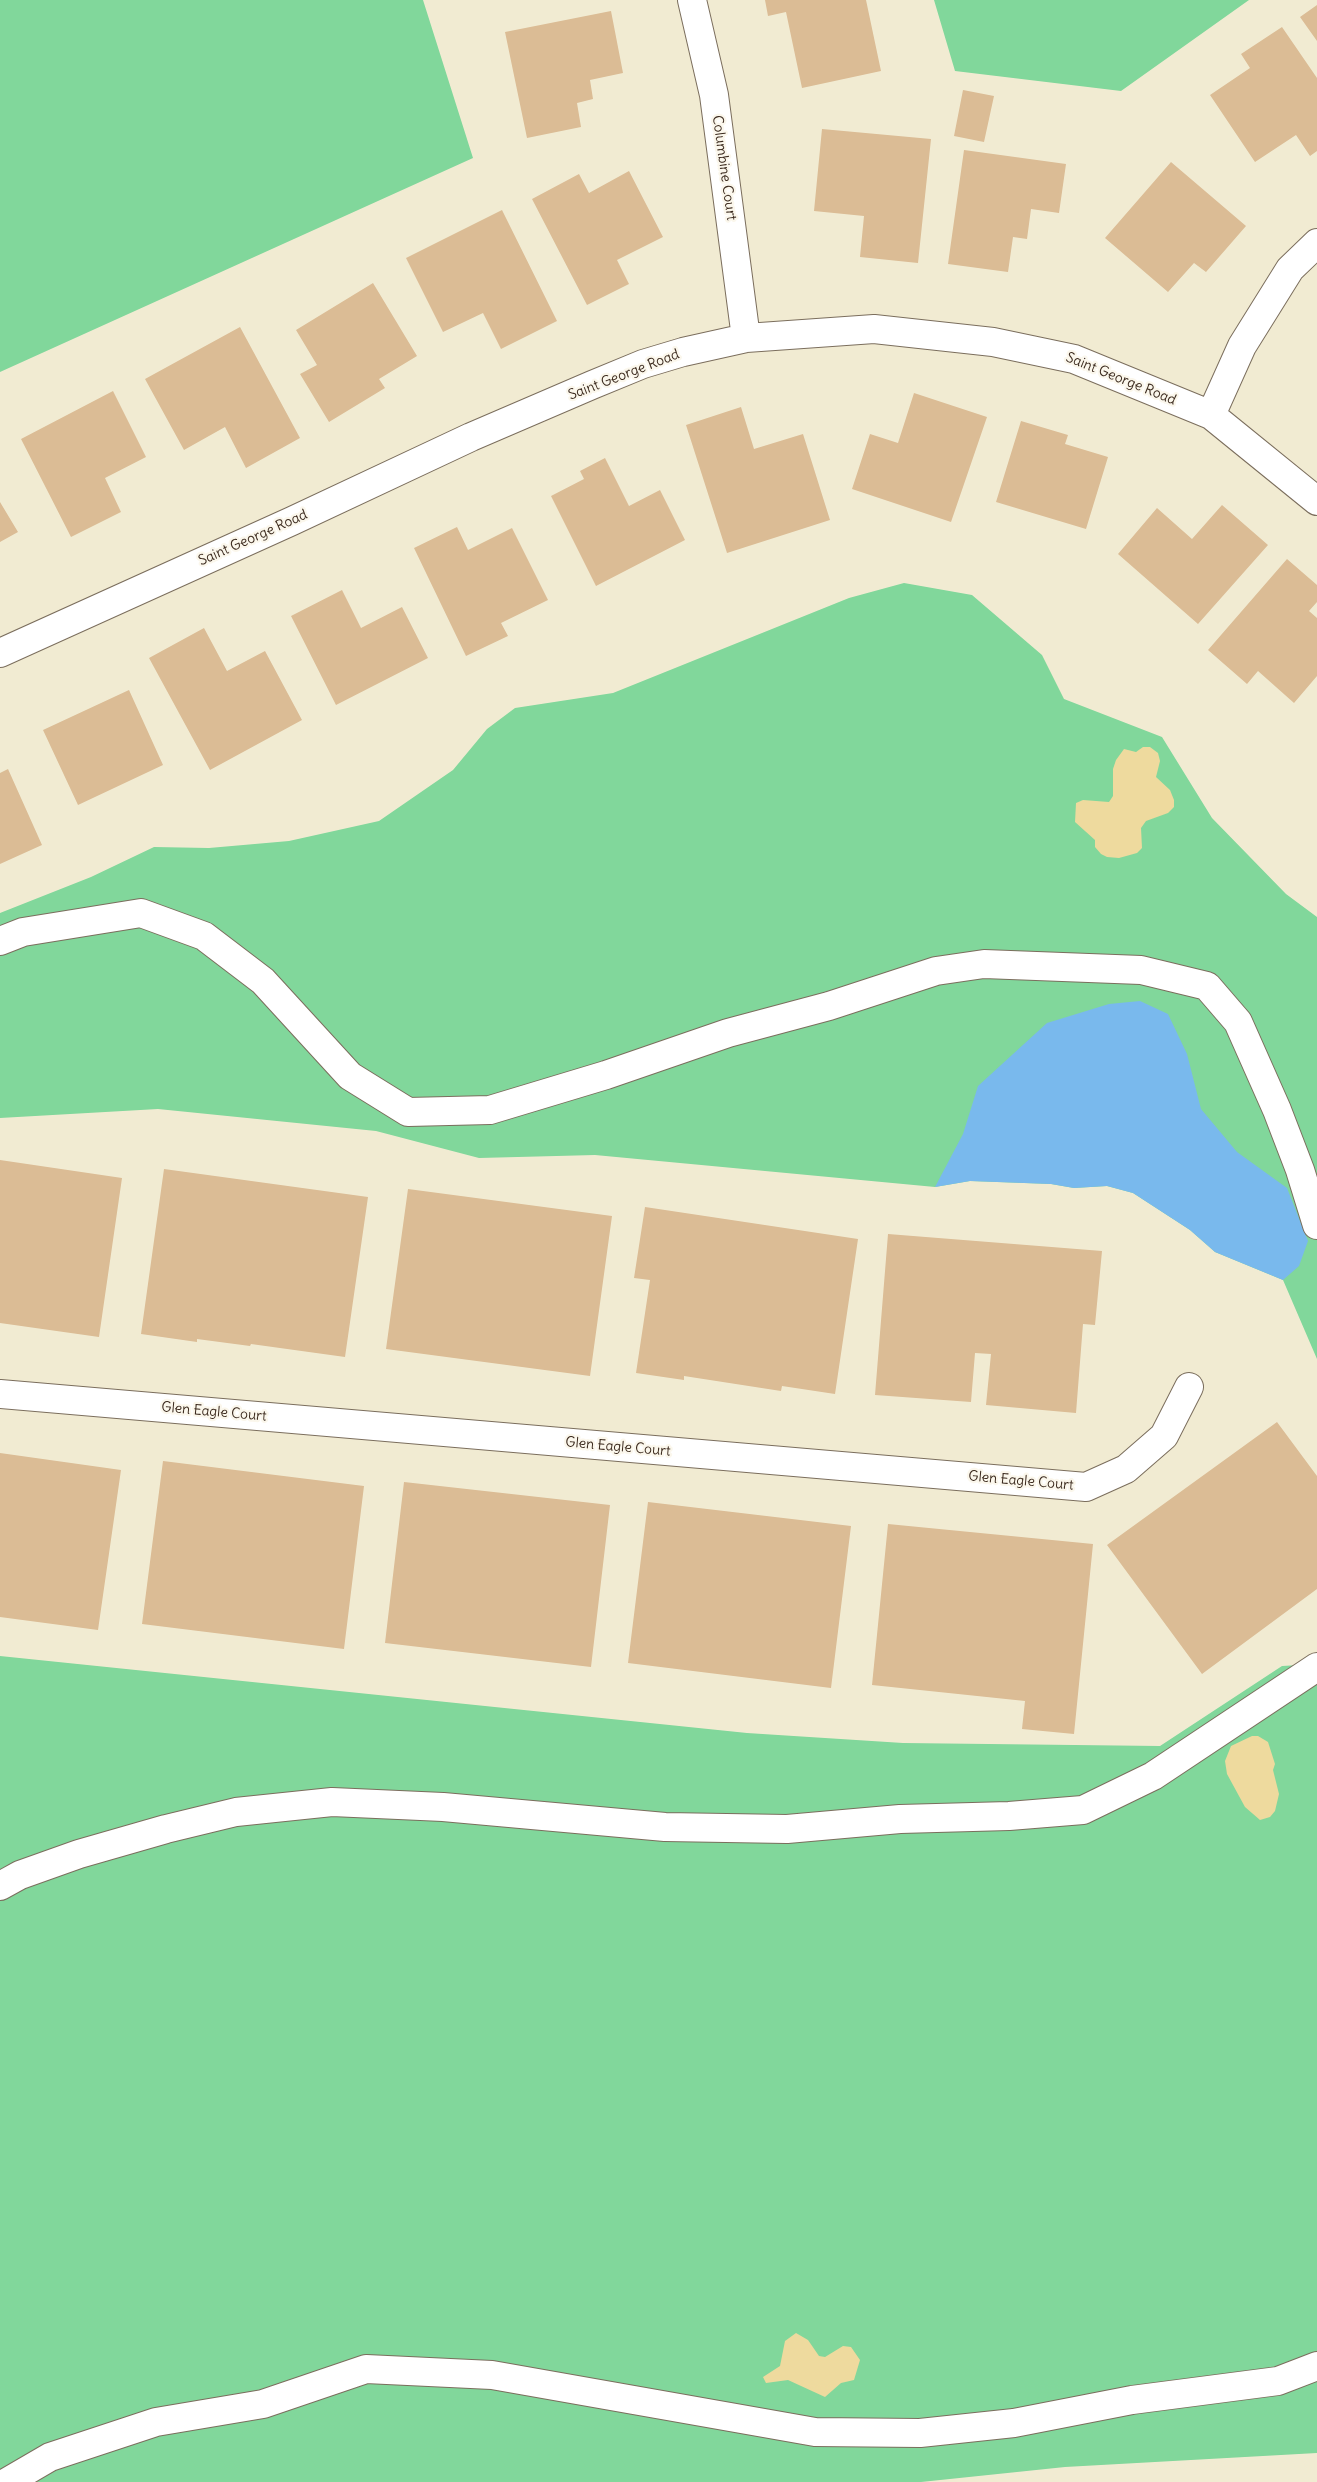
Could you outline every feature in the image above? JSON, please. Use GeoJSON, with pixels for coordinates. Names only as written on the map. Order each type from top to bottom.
{"type":"FeatureCollection","features":[{"type":"Feature","properties":{"kind":"street","name":"Columbine Court"},"geometry":{"type":"LineString","coordinates":[[692,0],[714,95],[746,338]]}},
{"type":"Feature","properties":{"kind":"street"},"geometry":{"type":"LineString","coordinates":[[1211,415],[1242,346],[1290,270],[1317,242]]}},
{"type":"Feature","properties":{"kind":"street","name":"Saint George Road"},"geometry":{"type":"LineString","coordinates":[[0,653],[292,521],[471,437],[592,385],[644,364],[683,352],[746,338],[874,329],[993,342],[1074,359],[1211,415],[1317,501]]}},
{"type":"Feature","properties":{"kind":"street"},"geometry":{"type":"LineString","coordinates":[[0,941],[23,932],[140,913],[204,936],[263,981],[350,1076],[408,1112],[490,1110],[606,1075],[728,1033],[829,1006],[936,971],[984,964],[1141,970],[1208,986],[1238,1022],[1284,1127],[1317,1225]]}},
{"type":"Feature","properties":{"kind":"street","name":"Glen Eagle Court"},"geometry":{"type":"LineString","coordinates":[[0,1394],[1086,1487],[1126,1469],[1164,1436],[1189,1387]]}},
{"type":"Feature","properties":{"kind":"street"},"geometry":{"type":"LineString","coordinates":[[0,1886],[20,1874],[79,1854],[175,1827],[236,1812],[332,1802],[443,1807],[665,1827],[787,1829],[900,1819],[1009,1816],[1083,1810],[1153,1776],[1317,1667]]}},
{"type":"Feature","properties":{"kind":"street"},"geometry":{"type":"LineString","coordinates":[[7,2482],[50,2457],[156,2422],[263,2404],[366,2369],[492,2375],[815,2432],[920,2433],[1014,2423],[1132,2400],[1278,2381],[1317,2366]]}},
{"type":"Feature","properties":{"kind":"green space"},"geometry":{"type":"Polygon","coordinates":[[[0,0],[423,0],[473,158],[0,372],[0,0]]]}},
{"type":"Feature","properties":{"kind":"green space"},"geometry":{"type":"Polygon","coordinates":[[[934,0],[1249,0],[1121,91],[955,71],[934,0]]]}},
{"type":"Feature","properties":{"kind":"green space"},"geometry":{"type":"Polygon","coordinates":[[[904,583],[972,595],[1042,655],[1064,699],[1162,737],[1212,818],[1286,894],[1317,917],[1317,1359],[1283,1280],[1215,1252],[1190,1230],[1133,1193],[1107,1186],[1074,1188],[1051,1184],[970,1181],[935,1187],[595,1155],[479,1158],[376,1131],[158,1109],[0,1118],[0,913],[91,877],[154,847],[209,848],[289,841],[379,821],[453,770],[487,729],[515,708],[613,693],[849,598],[904,583]]]}},
{"type":"Feature","properties":{"kind":"green space"},"geometry":{"type":"Polygon","coordinates":[[[0,1656],[747,1733],[903,1743],[1160,1746],[1282,1666],[1317,1664],[1317,2453],[1065,2467],[921,2482],[0,2482],[0,1656]]]}},
{"type":"Feature","properties":{"kind":"sand"},"geometry":{"type":"Polygon","coordinates":[[[1143,747],[1150,747],[1158,753],[1160,761],[1156,777],[1170,790],[1174,800],[1174,807],[1168,813],[1146,821],[1141,828],[1142,848],[1137,853],[1119,858],[1107,857],[1101,854],[1095,847],[1095,840],[1075,822],[1076,803],[1083,800],[1109,802],[1113,796],[1113,769],[1116,760],[1124,749],[1136,752],[1143,747]]]}},
{"type":"Feature","properties":{"kind":"sand"},"geometry":{"type":"Polygon","coordinates":[[[1252,1736],[1258,1736],[1268,1742],[1275,1764],[1273,1770],[1279,1794],[1275,1811],[1270,1817],[1260,1820],[1245,1807],[1227,1774],[1225,1761],[1231,1746],[1252,1736]]]}},
{"type":"Feature","properties":{"kind":"sand"},"geometry":{"type":"Polygon","coordinates":[[[796,2333],[808,2340],[819,2356],[825,2357],[843,2346],[851,2347],[860,2360],[854,2380],[841,2383],[825,2397],[788,2380],[766,2383],[763,2377],[780,2366],[785,2341],[796,2333]]]}},
{"type":"Feature","properties":{"kind":"water"},"geometry":{"type":"Polygon","coordinates":[[[1140,1001],[1168,1014],[1187,1054],[1201,1109],[1237,1152],[1287,1188],[1308,1241],[1299,1266],[1283,1280],[1215,1252],[1190,1230],[1133,1193],[1107,1186],[1074,1188],[1051,1184],[970,1181],[935,1187],[963,1134],[978,1086],[1047,1023],[1109,1004],[1140,1001]]]}},
{"type":"Feature","properties":{"kind":"building"},"geometry":{"type":"Polygon","coordinates":[[[765,0],[866,0],[881,71],[802,88],[786,12],[768,16],[765,0]]]}},
{"type":"Feature","properties":{"kind":"building"},"geometry":{"type":"Polygon","coordinates":[[[1317,5],[1317,41],[1300,17],[1317,5]]]}},
{"type":"Feature","properties":{"kind":"building"},"geometry":{"type":"Polygon","coordinates":[[[611,11],[623,73],[590,80],[593,99],[577,103],[581,127],[527,138],[505,32],[611,11]]]}},
{"type":"Feature","properties":{"kind":"building"},"geometry":{"type":"Polygon","coordinates":[[[1282,27],[1317,78],[1317,151],[1310,156],[1296,135],[1255,162],[1210,95],[1250,68],[1241,54],[1282,27]]]}},
{"type":"Feature","properties":{"kind":"building"},"geometry":{"type":"Polygon","coordinates":[[[963,90],[994,96],[984,142],[954,136],[963,90]]]}},
{"type":"Feature","properties":{"kind":"building"},"geometry":{"type":"Polygon","coordinates":[[[822,129],[931,139],[918,263],[860,257],[864,216],[814,211],[822,129]]]}},
{"type":"Feature","properties":{"kind":"building"},"geometry":{"type":"Polygon","coordinates":[[[964,150],[1066,164],[1059,213],[1031,209],[1027,239],[1013,237],[1008,272],[948,264],[964,150]]]}},
{"type":"Feature","properties":{"kind":"building"},"geometry":{"type":"Polygon","coordinates":[[[1171,162],[1246,226],[1206,272],[1194,263],[1168,292],[1105,238],[1171,162]]]}},
{"type":"Feature","properties":{"kind":"building"},"geometry":{"type":"Polygon","coordinates":[[[629,171],[663,237],[617,260],[629,284],[587,305],[532,199],[579,174],[589,193],[629,171]]]}},
{"type":"Feature","properties":{"kind":"building"},"geometry":{"type":"Polygon","coordinates":[[[502,210],[557,321],[501,349],[483,313],[443,332],[406,258],[502,210]]]}},
{"type":"Feature","properties":{"kind":"building"},"geometry":{"type":"Polygon","coordinates":[[[373,283],[417,356],[379,379],[385,388],[329,422],[300,374],[317,365],[296,330],[373,283]]]}},
{"type":"Feature","properties":{"kind":"building"},"geometry":{"type":"Polygon","coordinates":[[[240,327],[300,438],[246,468],[225,427],[184,450],[145,379],[240,327]]]}},
{"type":"Feature","properties":{"kind":"building"},"geometry":{"type":"Polygon","coordinates":[[[113,391],[146,457],[105,478],[121,512],[71,537],[21,439],[113,391]]]}},
{"type":"Feature","properties":{"kind":"building"},"geometry":{"type":"Polygon","coordinates":[[[914,393],[987,417],[951,522],[852,489],[870,434],[898,443],[914,393]]]}},
{"type":"Feature","properties":{"kind":"building"},"geometry":{"type":"Polygon","coordinates":[[[741,407],[754,449],[803,434],[830,520],[727,553],[686,425],[741,407]]]}},
{"type":"Feature","properties":{"kind":"building"},"geometry":{"type":"Polygon","coordinates":[[[1021,421],[1068,435],[1065,444],[1108,457],[1086,529],[996,502],[1021,421]]]}},
{"type":"Feature","properties":{"kind":"building"},"geometry":{"type":"Polygon","coordinates":[[[605,458],[629,506],[660,490],[685,540],[596,586],[551,496],[584,479],[580,471],[605,458]]]}},
{"type":"Feature","properties":{"kind":"building"},"geometry":{"type":"Polygon","coordinates":[[[0,502],[18,532],[0,542],[0,502]]]}},
{"type":"Feature","properties":{"kind":"building"},"geometry":{"type":"Polygon","coordinates":[[[1222,505],[1268,545],[1198,624],[1118,554],[1157,508],[1192,539],[1222,505]]]}},
{"type":"Feature","properties":{"kind":"building"},"geometry":{"type":"Polygon","coordinates":[[[457,527],[468,550],[512,528],[548,600],[501,623],[508,636],[466,656],[414,548],[457,527]]]}},
{"type":"Feature","properties":{"kind":"building"},"geometry":{"type":"Polygon","coordinates":[[[1287,559],[1317,585],[1317,602],[1309,611],[1317,618],[1317,676],[1294,703],[1258,671],[1247,684],[1208,650],[1287,559]]]}},
{"type":"Feature","properties":{"kind":"building"},"geometry":{"type":"Polygon","coordinates":[[[342,590],[361,628],[402,607],[428,658],[336,705],[291,616],[342,590]]]}},
{"type":"Feature","properties":{"kind":"building"},"geometry":{"type":"Polygon","coordinates":[[[204,628],[227,671],[265,651],[302,720],[210,770],[149,658],[204,628]]]}},
{"type":"Feature","properties":{"kind":"building"},"geometry":{"type":"Polygon","coordinates":[[[129,690],[163,765],[78,805],[43,730],[129,690]]]}},
{"type":"Feature","properties":{"kind":"building"},"geometry":{"type":"Polygon","coordinates":[[[8,769],[42,845],[0,864],[0,773],[8,769]]]}},
{"type":"Feature","properties":{"kind":"building"},"geometry":{"type":"Polygon","coordinates":[[[0,1160],[122,1178],[99,1337],[0,1323],[0,1160]]]}},
{"type":"Feature","properties":{"kind":"building"},"geometry":{"type":"Polygon","coordinates":[[[164,1169],[368,1197],[345,1357],[251,1344],[250,1346],[197,1339],[197,1342],[141,1334],[164,1169]]]}},
{"type":"Feature","properties":{"kind":"building"},"geometry":{"type":"Polygon","coordinates":[[[408,1189],[612,1216],[590,1376],[386,1349],[408,1189]]]}},
{"type":"Feature","properties":{"kind":"building"},"geometry":{"type":"Polygon","coordinates":[[[645,1207],[858,1239],[835,1394],[782,1386],[781,1391],[684,1376],[684,1380],[636,1373],[650,1280],[634,1278],[645,1207]]]}},
{"type":"Feature","properties":{"kind":"building"},"geometry":{"type":"Polygon","coordinates":[[[888,1234],[1102,1251],[1095,1325],[1083,1324],[1076,1413],[986,1405],[991,1354],[975,1353],[971,1402],[875,1395],[888,1234]]]}},
{"type":"Feature","properties":{"kind":"building"},"geometry":{"type":"Polygon","coordinates":[[[1277,1422],[1317,1476],[1317,1589],[1202,1674],[1107,1545],[1277,1422]]]}},
{"type":"Feature","properties":{"kind":"building"},"geometry":{"type":"Polygon","coordinates":[[[0,1453],[121,1470],[98,1630],[0,1617],[0,1453]]]}},
{"type":"Feature","properties":{"kind":"building"},"geometry":{"type":"Polygon","coordinates":[[[163,1461],[364,1486],[344,1649],[142,1624],[163,1461]]]}},
{"type":"Feature","properties":{"kind":"building"},"geometry":{"type":"Polygon","coordinates":[[[404,1482],[610,1505],[591,1667],[385,1643],[404,1482]]]}},
{"type":"Feature","properties":{"kind":"building"},"geometry":{"type":"Polygon","coordinates":[[[648,1502],[851,1526],[831,1688],[628,1663],[648,1502]]]}},
{"type":"Feature","properties":{"kind":"building"},"geometry":{"type":"Polygon","coordinates":[[[888,1524],[1093,1544],[1074,1734],[1022,1729],[1025,1701],[872,1685],[888,1524]]]}}]}
